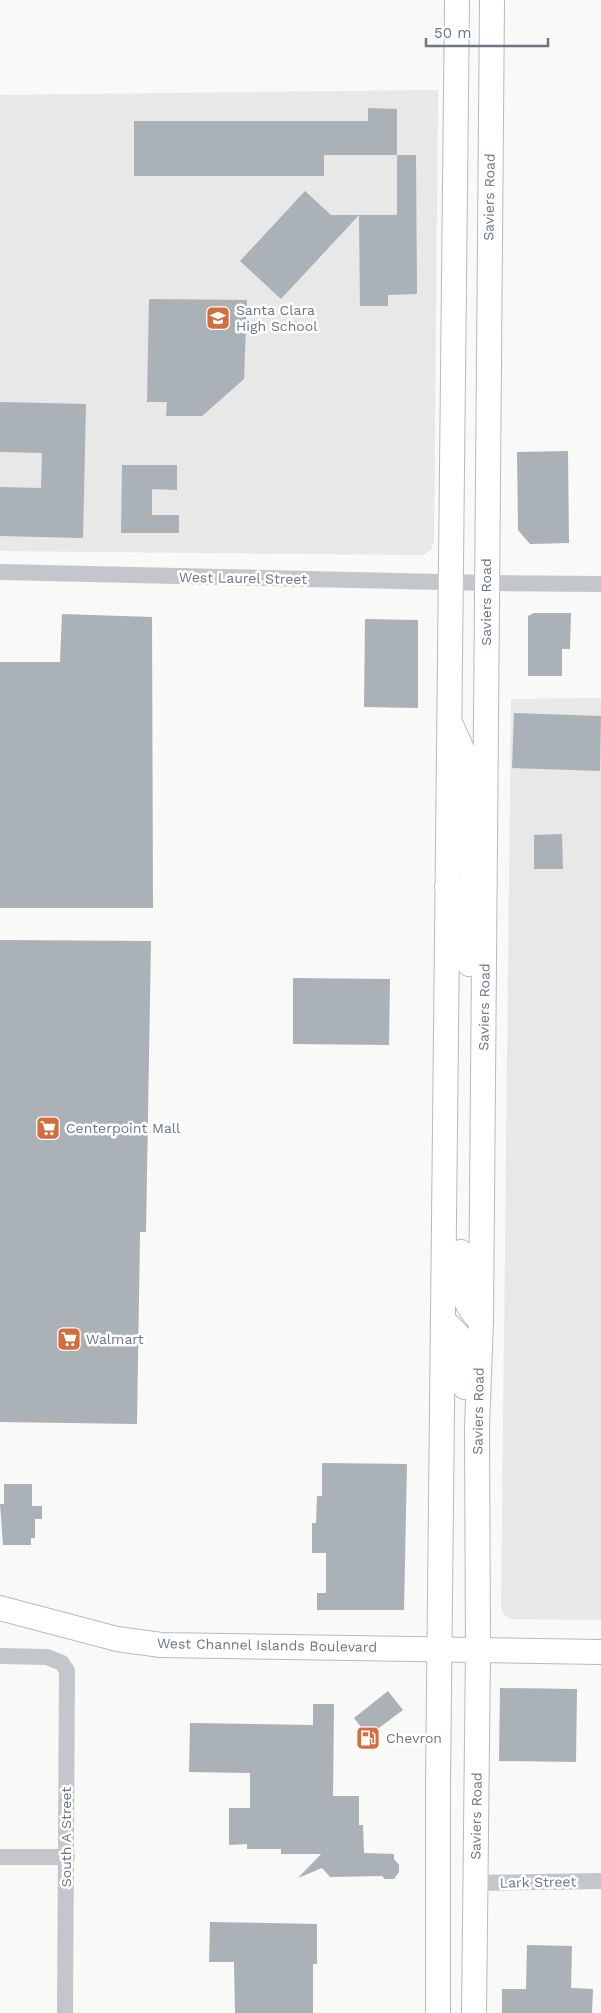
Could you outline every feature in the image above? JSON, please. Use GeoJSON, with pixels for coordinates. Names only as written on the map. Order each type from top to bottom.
{"type":"FeatureCollection","features":[{"type":"Feature","properties":{"kind":"main road"},"geometry":{"type":"LineString","coordinates":[[438,2013],[447,887],[457,0]]}},
{"type":"Feature","properties":{"kind":"main road","name":"Saviers Road"},"geometry":{"type":"LineString","coordinates":[[474,2013],[478,1650],[477,1459],[481,1321],[492,0]]}},
{"type":"Feature","properties":{"kind":"main road"},"geometry":{"type":"LineString","coordinates":[[449,721],[466,758],[465,848],[467,864],[474,876],[485,886]]}},
{"type":"Feature","properties":{"kind":"main road"},"geometry":{"type":"LineString","coordinates":[[447,887],[456,888],[464,898],[468,911],[467,1145],[482,1178]]}},
{"type":"Feature","properties":{"kind":"main road"},"geometry":{"type":"LineString","coordinates":[[445,1133],[461,1179],[460,1280],[470,1311],[481,1321]]}},
{"type":"Feature","properties":{"kind":"main road"},"geometry":{"type":"LineString","coordinates":[[444,1321],[458,1335],[465,1360],[465,1423],[477,1459]]}},
{"type":"Feature","properties":{"kind":"main road","name":"West Channel Islands Boulevard"},"geometry":{"type":"LineString","coordinates":[[0,1608],[117,1639],[162,1645],[601,1652]]}},
{"type":"Feature","properties":{"kind":"street","name":"West Laurel Street"},"geometry":{"type":"LineString","coordinates":[[0,572],[601,584]]}},
{"type":"Feature","properties":{"kind":"street","name":"South A Street"},"geometry":{"type":"LineString","coordinates":[[0,1656],[47,1658],[62,1663],[67,1671],[65,2013]]}},
{"type":"Feature","properties":{"kind":"street"},"geometry":{"type":"LineString","coordinates":[[0,1857],[66,1857]]}},
{"type":"Feature","properties":{"kind":"street","name":"Lark Street"},"geometry":{"type":"LineString","coordinates":[[476,1883],[601,1881]]}},
{"type":"Feature","properties":{"kind":"shaded area","name":"Santa Clara High School"},"geometry":{"type":"Polygon","coordinates":[[[438,90],[434,542],[431,550],[423,555],[0,551],[0,95],[438,90]]]}},
{"type":"Feature","properties":{"kind":"shaded area"},"geometry":{"type":"Polygon","coordinates":[[[601,698],[601,1620],[511,1619],[504,1615],[501,1608],[511,699],[601,698]]]}},
{"type":"Feature","properties":{"kind":"building"},"geometry":{"type":"Polygon","coordinates":[[[368,108],[397,109],[397,155],[324,155],[324,176],[134,176],[134,121],[368,121],[368,108]]]}},
{"type":"Feature","properties":{"kind":"building"},"geometry":{"type":"Polygon","coordinates":[[[397,155],[416,155],[417,294],[388,295],[388,306],[360,306],[359,215],[397,215],[397,155]]]}},
{"type":"Feature","properties":{"kind":"building"},"geometry":{"type":"Polygon","coordinates":[[[305,191],[331,215],[359,215],[281,299],[240,261],[305,191]]]}},
{"type":"Feature","properties":{"kind":"building"},"geometry":{"type":"Polygon","coordinates":[[[149,299],[247,300],[244,379],[202,416],[166,416],[167,402],[147,402],[149,299]]]}},
{"type":"Feature","properties":{"kind":"building"},"geometry":{"type":"Polygon","coordinates":[[[0,402],[86,404],[83,538],[0,536],[0,487],[41,488],[42,453],[0,452],[0,402]]]}},
{"type":"Feature","properties":{"kind":"building"},"geometry":{"type":"Polygon","coordinates":[[[568,451],[569,543],[530,544],[518,530],[517,452],[568,451]]]}},
{"type":"Feature","properties":{"kind":"building"},"geometry":{"type":"Polygon","coordinates":[[[122,465],[177,465],[177,490],[152,489],[152,515],[179,515],[179,533],[121,533],[122,465]]]}},
{"type":"Feature","properties":{"kind":"building"},"geometry":{"type":"Polygon","coordinates":[[[534,613],[571,613],[570,649],[562,649],[562,676],[528,676],[528,616],[534,613]]]}},
{"type":"Feature","properties":{"kind":"building"},"geometry":{"type":"Polygon","coordinates":[[[62,614],[152,617],[153,908],[0,908],[0,662],[60,662],[62,614]]]}},
{"type":"Feature","properties":{"kind":"building"},"geometry":{"type":"Polygon","coordinates":[[[365,619],[418,620],[418,708],[364,707],[365,619]]]}},
{"type":"Feature","properties":{"kind":"building"},"geometry":{"type":"Polygon","coordinates":[[[514,713],[601,716],[600,771],[512,768],[514,713]]]}},
{"type":"Feature","properties":{"kind":"building"},"geometry":{"type":"Polygon","coordinates":[[[562,834],[563,869],[534,869],[534,835],[562,834]]]}},
{"type":"Feature","properties":{"kind":"building"},"geometry":{"type":"Polygon","coordinates":[[[0,940],[151,941],[146,1232],[140,1232],[137,1424],[0,1422],[0,940]]]}},
{"type":"Feature","properties":{"kind":"building"},"geometry":{"type":"Polygon","coordinates":[[[293,978],[390,979],[389,1045],[293,1044],[293,978]]]}},
{"type":"Feature","properties":{"kind":"building"},"geometry":{"type":"Polygon","coordinates":[[[322,1463],[407,1464],[404,1610],[317,1610],[317,1593],[326,1593],[326,1553],[312,1553],[312,1523],[316,1523],[317,1496],[322,1496],[322,1463]]]}},
{"type":"Feature","properties":{"kind":"building"},"geometry":{"type":"Polygon","coordinates":[[[4,1484],[32,1484],[32,1506],[42,1506],[42,1519],[35,1519],[35,1538],[31,1538],[31,1545],[3,1545],[0,1504],[4,1504],[4,1484]]]}},
{"type":"Feature","properties":{"kind":"building"},"geometry":{"type":"Polygon","coordinates":[[[500,1688],[577,1689],[576,1762],[499,1761],[500,1688]]]}},
{"type":"Feature","properties":{"kind":"building"},"geometry":{"type":"Polygon","coordinates":[[[388,1691],[403,1710],[368,1736],[354,1718],[388,1691]]]}},
{"type":"Feature","properties":{"kind":"building"},"geometry":{"type":"Polygon","coordinates":[[[313,1704],[334,1704],[333,1796],[359,1796],[359,1825],[363,1825],[364,1853],[394,1854],[394,1859],[399,1865],[399,1872],[394,1879],[385,1879],[382,1876],[330,1877],[322,1868],[298,1878],[321,1854],[281,1854],[281,1849],[247,1849],[247,1844],[229,1845],[229,1808],[250,1808],[250,1773],[189,1772],[190,1723],[313,1725],[313,1704]]]}},
{"type":"Feature","properties":{"kind":"building"},"geometry":{"type":"Polygon","coordinates":[[[210,1922],[317,1924],[317,1964],[313,1964],[313,2013],[235,2013],[234,1962],[209,1962],[210,1922]]]}},
{"type":"Feature","properties":{"kind":"building"},"geometry":{"type":"Polygon","coordinates":[[[527,1945],[572,1946],[571,1988],[593,1989],[592,2013],[502,2013],[502,1989],[526,1989],[527,1945]]]}},
{"type":"Feature","properties":{"kind":"place","name":"Santa Clara High School"},"geometry":{"type":"Point","coordinates":[218,318]}},
{"type":"Feature","properties":{"kind":"place","name":"Centerpoint Mall"},"geometry":{"type":"Point","coordinates":[48,1128]}},
{"type":"Feature","properties":{"kind":"place","name":"Walmart"},"geometry":{"type":"Point","coordinates":[69,1339]}},
{"type":"Feature","properties":{"kind":"place","name":"Chevron"},"geometry":{"type":"Point","coordinates":[368,1738]}}]}
